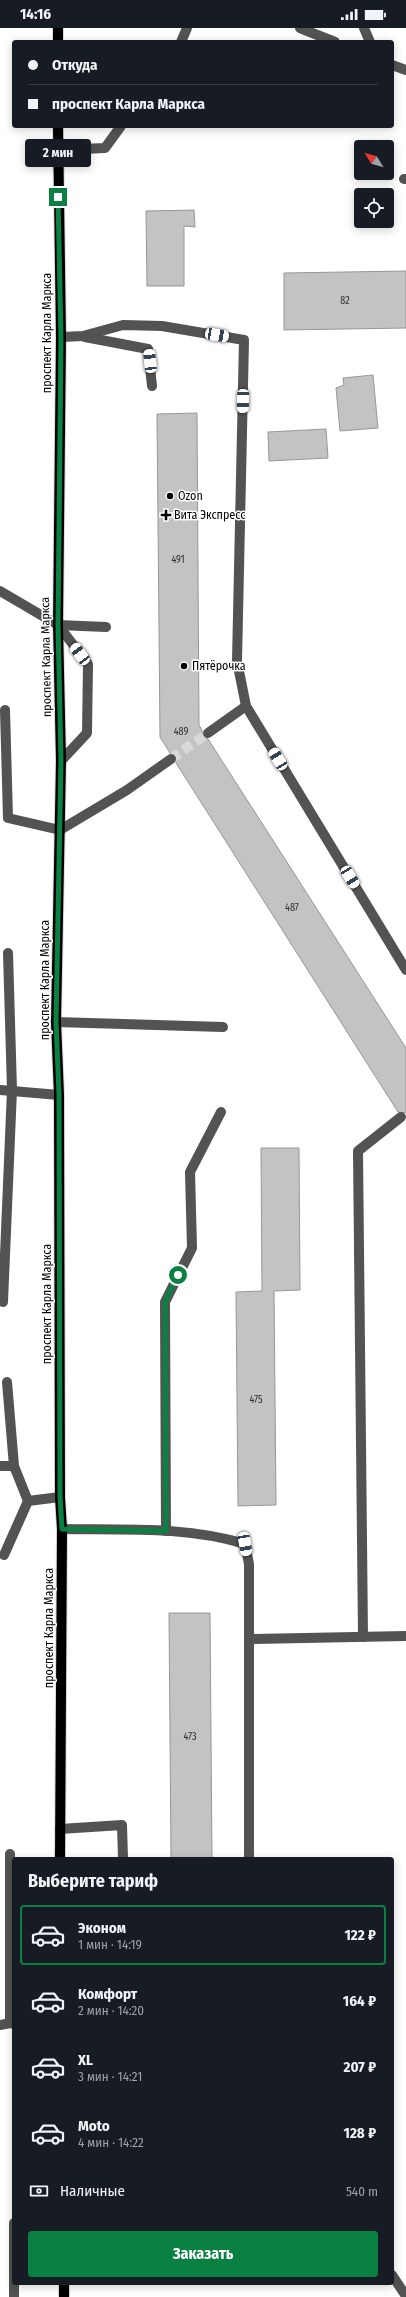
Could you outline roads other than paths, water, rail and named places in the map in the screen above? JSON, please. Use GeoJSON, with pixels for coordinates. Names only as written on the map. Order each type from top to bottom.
{"type":"FeatureCollection","features":[{"type":"Feature","properties":{"kind":"main road"},"geometry":{"type":"LineString","coordinates":[[58,28],[58,40]]}},
{"type":"Feature","properties":{"kind":"main road","name":"проспект Карла Маркса"},"geometry":{"type":"LineString","coordinates":[[58,128],[61,338],[58,625],[61,760],[56,1022],[59,1095],[60,1496],[62,1529],[60,1857]]}},
{"type":"Feature","properties":{"kind":"main road"},"geometry":{"type":"LineString","coordinates":[[64,2285],[64,2297]]}},
{"type":"Feature","properties":{"kind":"street"},"geometry":{"type":"LineString","coordinates":[[182,40],[187,28]]}},
{"type":"Feature","properties":{"kind":"street"},"geometry":{"type":"LineString","coordinates":[[300,28],[330,40]]}},
{"type":"Feature","properties":{"kind":"street"},"geometry":{"type":"LineString","coordinates":[[364,28],[369,40]]}},
{"type":"Feature","properties":{"kind":"street"},"geometry":{"type":"LineString","coordinates":[[394,66],[406,70]]}},
{"type":"Feature","properties":{"kind":"street"},"geometry":{"type":"LineString","coordinates":[[58,150],[105,148],[120,128]]}},
{"type":"Feature","properties":{"kind":"street"},"geometry":{"type":"LineString","coordinates":[[61,338],[83,336],[123,325],[162,326],[244,340],[237,661],[246,706],[406,970]]}},
{"type":"Feature","properties":{"kind":"street"},"geometry":{"type":"LineString","coordinates":[[83,336],[148,348],[152,386]]}},
{"type":"Feature","properties":{"kind":"street"},"geometry":{"type":"LineString","coordinates":[[0,591],[58,625],[88,664],[87,733],[61,760]]}},
{"type":"Feature","properties":{"kind":"street"},"geometry":{"type":"LineString","coordinates":[[58,625],[106,627]]}},
{"type":"Feature","properties":{"kind":"street"},"geometry":{"type":"LineString","coordinates":[[208,732],[246,706]]}},
{"type":"Feature","properties":{"kind":"street"},"geometry":{"type":"LineString","coordinates":[[5,710],[4,817],[60,830],[127,790],[170,759]]}},
{"type":"Feature","properties":{"kind":"street"},"geometry":{"type":"LineString","coordinates":[[3,1302],[12,1090],[8,953]]}},
{"type":"Feature","properties":{"kind":"street"},"geometry":{"type":"LineString","coordinates":[[56,1022],[223,1026]]}},
{"type":"Feature","properties":{"kind":"street"},"geometry":{"type":"LineString","coordinates":[[0,1090],[59,1095]]}},
{"type":"Feature","properties":{"kind":"street"},"geometry":{"type":"LineString","coordinates":[[166,1531],[165,1302],[192,1248],[190,1172],[221,1112]]}},
{"type":"Feature","properties":{"kind":"street"},"geometry":{"type":"LineString","coordinates":[[363,1637],[358,1151],[400,1117]]}},
{"type":"Feature","properties":{"kind":"street"},"geometry":{"type":"LineString","coordinates":[[4,1555],[28,1500],[14,1466],[7,1382]]}},
{"type":"Feature","properties":{"kind":"street"},"geometry":{"type":"LineString","coordinates":[[0,1466],[14,1466]]}},
{"type":"Feature","properties":{"kind":"street"},"geometry":{"type":"LineString","coordinates":[[28,1500],[60,1496]]}},
{"type":"Feature","properties":{"kind":"street"},"geometry":{"type":"LineString","coordinates":[[62,1529],[166,1531],[225,1537],[245,1544],[249,1564],[249,1857]]}},
{"type":"Feature","properties":{"kind":"street"},"geometry":{"type":"LineString","coordinates":[[249,1639],[406,1636]]}},
{"type":"Feature","properties":{"kind":"street"},"geometry":{"type":"LineString","coordinates":[[60,1828],[122,1825],[123,1857]]}},
{"type":"Feature","properties":{"kind":"street"},"geometry":{"type":"LineString","coordinates":[[8,2024],[10,1854]]}},
{"type":"Feature","properties":{"kind":"street"},"geometry":{"type":"LineString","coordinates":[[394,2278],[406,2296]]}},
{"type":"Feature","properties":{"kind":"street"},"geometry":{"type":"LineString","coordinates":[[14,2285],[14,2297]]}},
{"type":"Feature","properties":{"kind":"tunnel"},"geometry":{"type":"LineString","coordinates":[[171,759],[208,733]]}},
{"type":"Feature","properties":{"kind":"place","name":"Ozon"},"geometry":{"type":"Point","coordinates":[170,496]}},
{"type":"Feature","properties":{"kind":"place","name":"Вита Экспресс"},"geometry":{"type":"Point","coordinates":[166,515]}},
{"type":"Feature","properties":{"kind":"place","name":"Пятёрочка"},"geometry":{"type":"Point","coordinates":[184,666]}}]}
